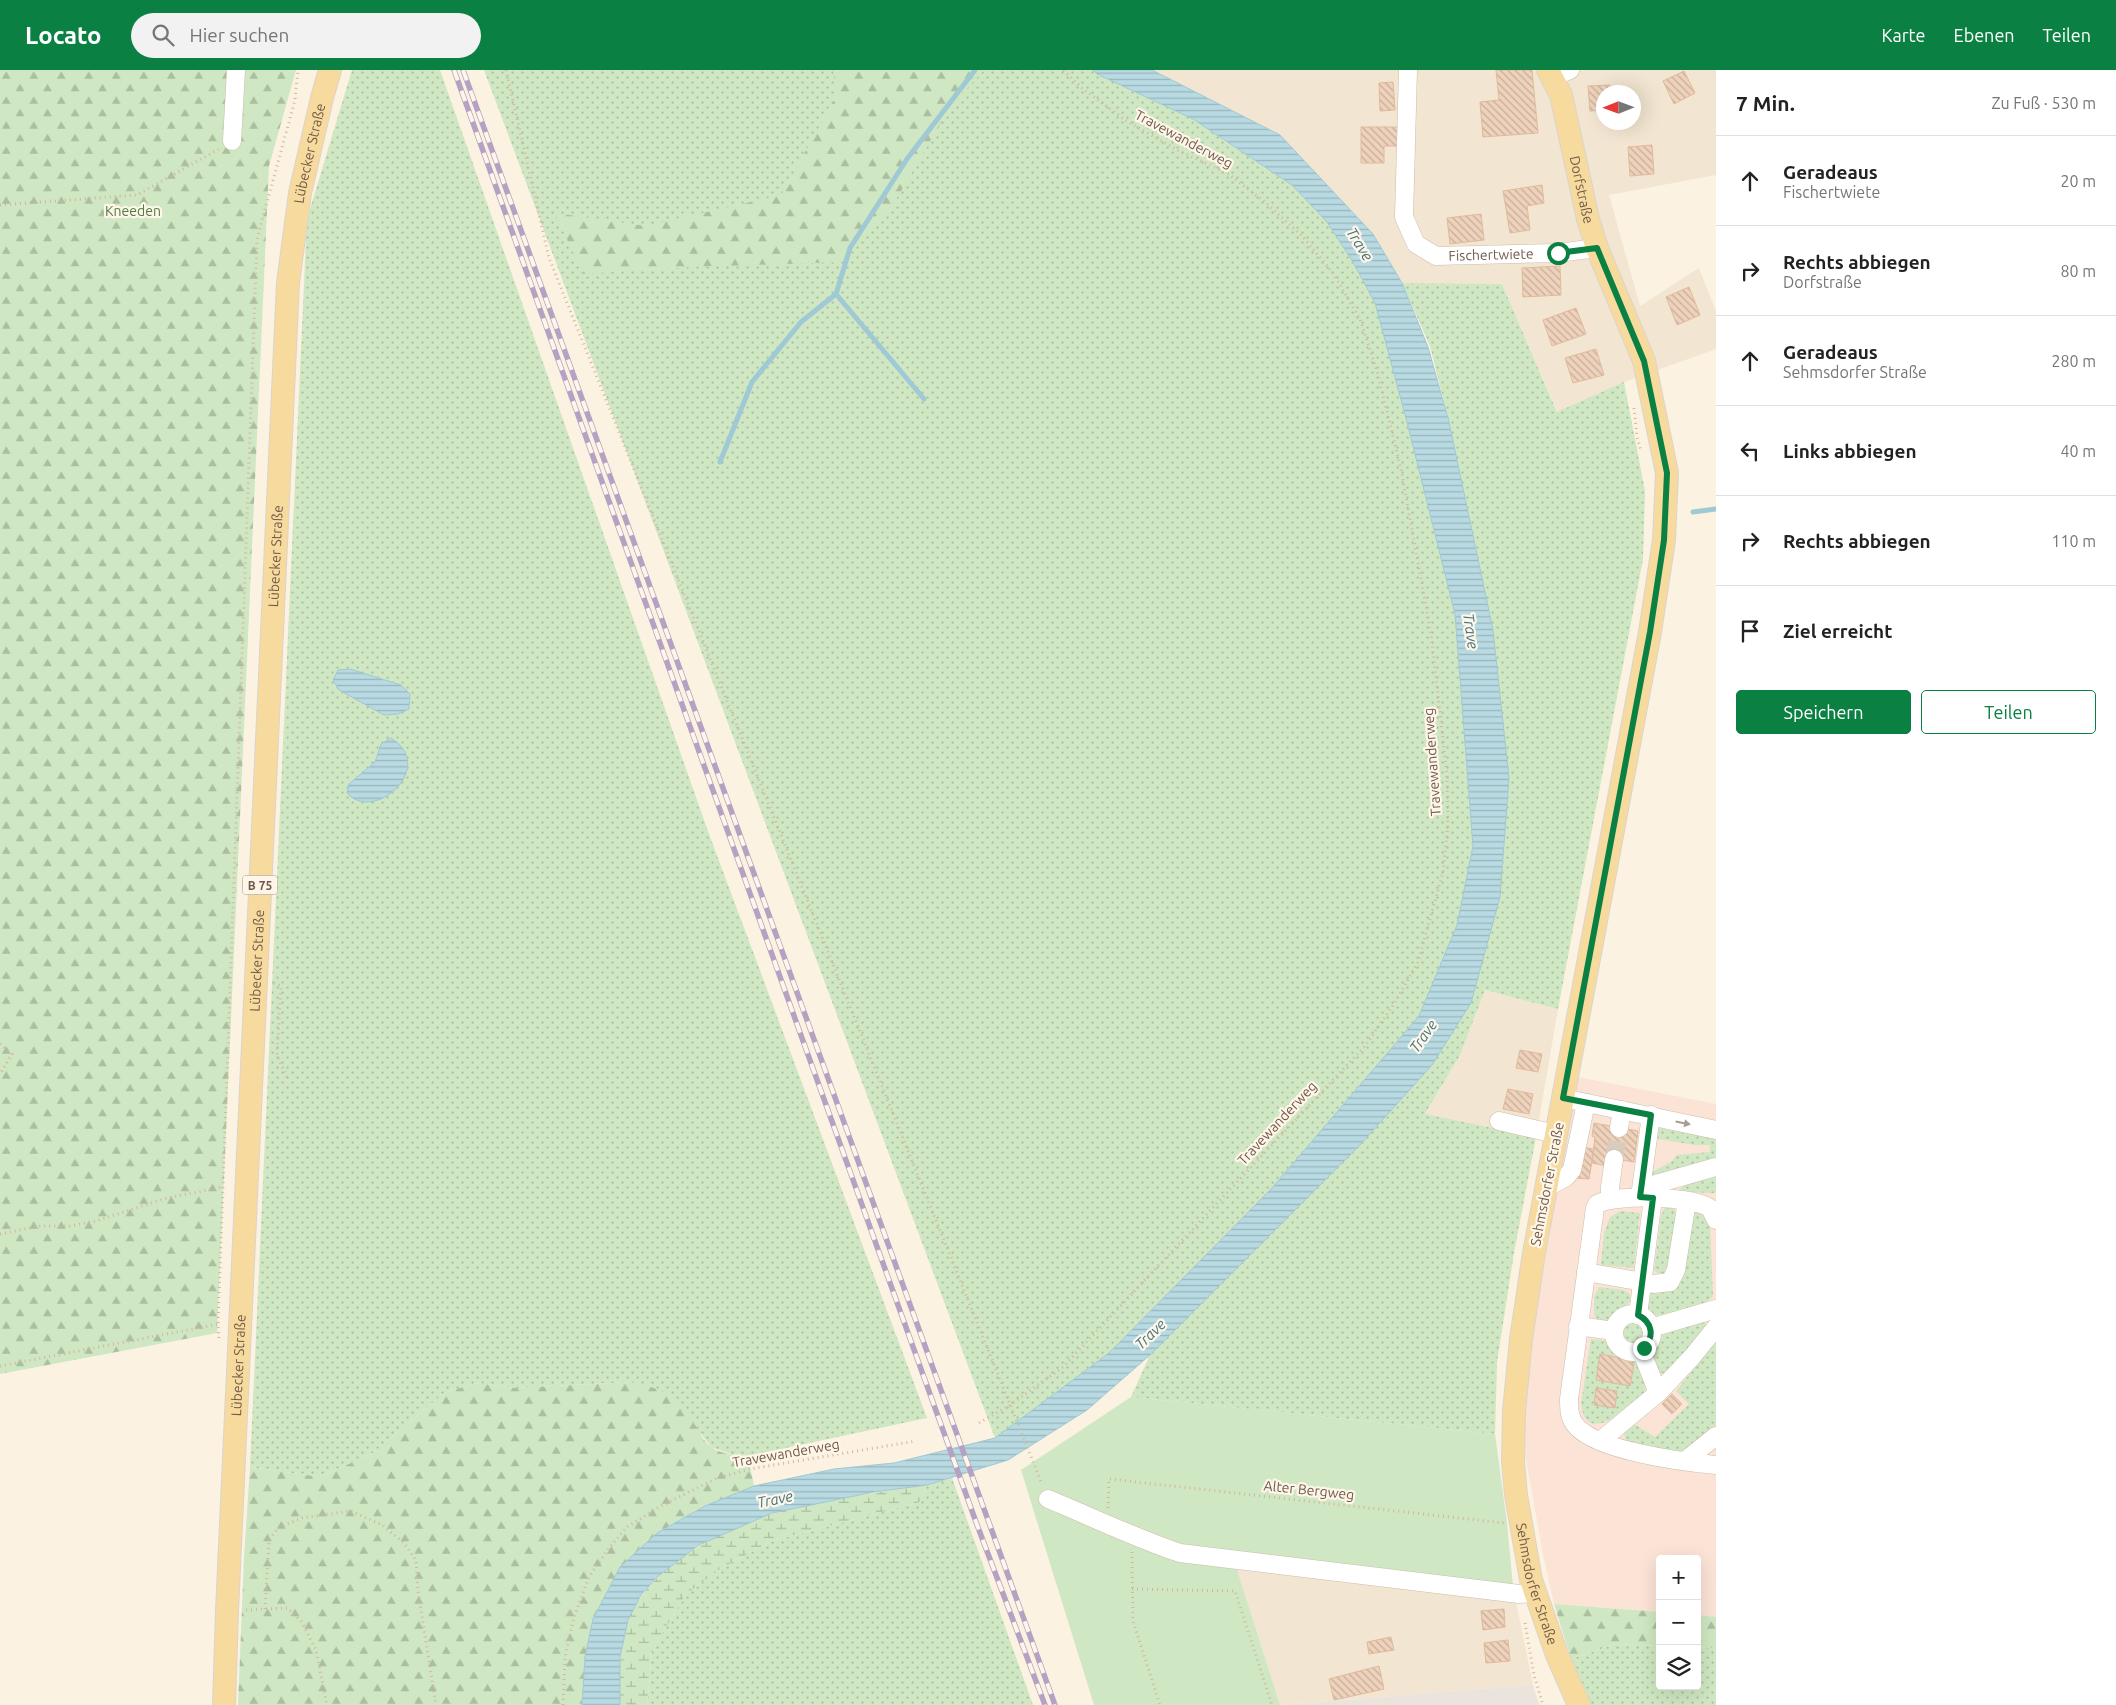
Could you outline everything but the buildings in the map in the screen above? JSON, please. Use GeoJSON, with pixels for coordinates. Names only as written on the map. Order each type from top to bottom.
{"type":"FeatureCollection","features":[{"type":"Feature","properties":{"kind":"main road","name":"Lübecker Straße"},"geometry":{"type":"LineString","coordinates":[[224,1705],[240,1316],[288,283],[300,193],[330,70]]}},
{"type":"Feature","properties":{"kind":"main road","name":"Dorfstraße"},"geometry":{"type":"LineString","coordinates":[[1557,72],[1588,219],[1597,248],[1644,361],[1657,422]]}},
{"type":"Feature","properties":{"kind":"main road","name":"Sehmsdorfer Straße"},"geometry":{"type":"LineString","coordinates":[[1580,1705],[1527,1593],[1516,1495],[1513,1434],[1521,1340],[1546,1188],[1648,642],[1664,540],[1667,473],[1657,422]]}},
{"type":"Feature","properties":{"kind":"street"},"geometry":{"type":"LineString","coordinates":[[232,141],[236,70]]}},
{"type":"Feature","properties":{"kind":"street","name":"Fischertwiete"},"geometry":{"type":"LineString","coordinates":[[1408,70],[1404,217],[1416,244],[1436,256],[1548,254],[1597,248]]}},
{"type":"Feature","properties":{"kind":"street"},"geometry":{"type":"LineString","coordinates":[[1563,1098],[1716,1130]]}},
{"type":"Feature","properties":{"kind":"street"},"geometry":{"type":"LineString","coordinates":[[1546,1188],[1566,1177],[1572,1170],[1586,1103]]}},
{"type":"Feature","properties":{"kind":"street"},"geometry":{"type":"LineString","coordinates":[[1619,1128],[1622,1110]]}},
{"type":"Feature","properties":{"kind":"street"},"geometry":{"type":"LineString","coordinates":[[1638,1315],[1643,1282],[1651,1115]]}},
{"type":"Feature","properties":{"kind":"street"},"geometry":{"type":"LineString","coordinates":[[1499,1121],[1556,1134]]}},
{"type":"Feature","properties":{"kind":"street"},"geometry":{"type":"LineString","coordinates":[[1610,1200],[1614,1159]]}},
{"type":"Feature","properties":{"kind":"street"},"geometry":{"type":"LineString","coordinates":[[1647,1197],[1656,1184],[1716,1167]]}},
{"type":"Feature","properties":{"kind":"street"},"geometry":{"type":"LineString","coordinates":[[1716,1220],[1710,1208],[1700,1203],[1687,1201],[1647,1197],[1610,1200],[1597,1204],[1570,1384],[1569,1412],[1578,1429],[1600,1441],[1627,1450],[1716,1465]]}},
{"type":"Feature","properties":{"kind":"street"},"geometry":{"type":"LineString","coordinates":[[1586,1272],[1643,1282],[1666,1283],[1672,1279],[1676,1270],[1687,1201]]}},
{"type":"Feature","properties":{"kind":"street"},"geometry":{"type":"LineString","coordinates":[[1651,1328],[1716,1309]]}},
{"type":"Feature","properties":{"kind":"street"},"geometry":{"type":"LineString","coordinates":[[1628,1315],[1638,1315],[1644,1318],[1651,1328],[1651,1339],[1641,1350],[1634,1352],[1623,1350],[1616,1342],[1614,1331],[1620,1319],[1628,1315]]}},
{"type":"Feature","properties":{"kind":"street"},"geometry":{"type":"LineString","coordinates":[[1578,1326],[1614,1331]]}},
{"type":"Feature","properties":{"kind":"street"},"geometry":{"type":"LineString","coordinates":[[1600,1441],[1658,1393],[1712,1334],[1716,1327]]}},
{"type":"Feature","properties":{"kind":"street"},"geometry":{"type":"LineString","coordinates":[[1641,1350],[1658,1393]]}},
{"type":"Feature","properties":{"kind":"street"},"geometry":{"type":"LineString","coordinates":[[1686,1460],[1716,1436]]}},
{"type":"Feature","properties":{"kind":"street"},"geometry":{"type":"LineString","coordinates":[[1048,1499],[1180,1553],[1527,1593]]}},
{"type":"Feature","properties":{"kind":"path"},"geometry":{"type":"LineString","coordinates":[[218,1325],[257,238],[295,100],[298,70]]}},
{"type":"Feature","properties":{"kind":"path"},"geometry":{"type":"LineString","coordinates":[[506,70],[549,258],[1014,1418],[1034,1459],[1048,1499]]}},
{"type":"Feature","properties":{"kind":"path","name":"Travewanderweg"},"geometry":{"type":"LineString","coordinates":[[978,1424],[1010,1405],[1063,1367],[1365,1046],[1394,1004],[1418,962],[1443,872],[1448,824],[1447,775],[1431,634],[1401,469],[1377,370],[1360,319],[1333,273],[1302,236],[1264,201],[1227,173],[1179,151],[1125,120],[1082,88],[1063,70]]}},
{"type":"Feature","properties":{"kind":"path"},"geometry":{"type":"LineString","coordinates":[[0,205],[137,195],[232,141]]}},
{"type":"Feature","properties":{"kind":"path"},"geometry":{"type":"LineString","coordinates":[[256,974],[281,986],[277,1055],[288,1080]]}},
{"type":"Feature","properties":{"kind":"path"},"geometry":{"type":"LineString","coordinates":[[0,1044],[12,1054],[0,1074]]}},
{"type":"Feature","properties":{"kind":"path"},"geometry":{"type":"LineString","coordinates":[[0,1234],[41,1226],[70,1226],[96,1221],[167,1198],[223,1186]]}},
{"type":"Feature","properties":{"kind":"path"},"geometry":{"type":"LineString","coordinates":[[0,1366],[218,1325],[240,1316]]}},
{"type":"Feature","properties":{"kind":"path","name":"Travewanderweg"},"geometry":{"type":"LineString","coordinates":[[563,1705],[565,1657],[574,1617],[589,1577],[609,1548],[627,1528],[658,1507],[724,1476],[750,1469],[916,1442]]}},
{"type":"Feature","properties":{"kind":"path","name":"Alter Bergweg"},"geometry":{"type":"LineString","coordinates":[[1107,1523],[1109,1479],[1507,1523]]}},
{"type":"Feature","properties":{"kind":"path"},"geometry":{"type":"LineString","coordinates":[[264,1609],[269,1540],[279,1527],[302,1518],[351,1511],[382,1525],[404,1543],[416,1560],[418,1591],[436,1705]]}},
{"type":"Feature","properties":{"kind":"path"},"geometry":{"type":"LineString","coordinates":[[1131,1533],[1133,1621],[1160,1705]]}},
{"type":"Feature","properties":{"kind":"path"},"geometry":{"type":"LineString","coordinates":[[1132,1589],[1235,1591],[1272,1705]]}},
{"type":"Feature","properties":{"kind":"path"},"geometry":{"type":"LineString","coordinates":[[1527,1593],[1534,1675],[1542,1705]]}},
{"type":"Feature","properties":{"kind":"path"},"geometry":{"type":"LineString","coordinates":[[227,1611],[287,1608],[301,1621],[316,1650],[327,1705]]}},
{"type":"Feature","properties":{"kind":"shaded area"},"geometry":{"type":"Polygon","coordinates":[[[1152,70],[1716,70],[1716,175],[1609,195],[1640,306],[1699,268],[1716,311],[1716,349],[1624,382],[1558,413],[1502,284],[1402,283],[1373,234],[1280,135],[1152,70]]]}},
{"type":"Feature","properties":{"kind":"shaded area"},"geometry":{"type":"Polygon","coordinates":[[[1485,990],[1558,1009],[1536,1137],[1425,1115],[1460,1055],[1485,990]]]}},
{"type":"Feature","properties":{"kind":"shaded area"},"geometry":{"type":"Polygon","coordinates":[[[1578,1077],[1716,1104],[1716,1617],[1701,1615],[1701,1555],[1656,1555],[1656,1612],[1554,1604],[1523,1443],[1524,1377],[1578,1077]]]}},
{"type":"Feature","properties":{"kind":"shaded area"},"geometry":{"type":"Polygon","coordinates":[[[1231,1555],[1513,1587],[1533,1685],[1280,1705],[1231,1555]]]}},
{"type":"Feature","properties":{"kind":"shaded area"},"geometry":{"type":"Polygon","coordinates":[[[1533,1685],[1539,1705],[1282,1705],[1533,1685]]]}},
{"type":"Feature","properties":{"kind":"green space","name":"Kneeden"},"geometry":{"type":"Polygon","coordinates":[[[0,70],[296,70],[269,166],[217,1333],[0,1374],[0,70]]]}},
{"type":"Feature","properties":{"kind":"green space"},"geometry":{"type":"Polygon","coordinates":[[[352,70],[440,70],[709,834],[927,1418],[748,1456],[731,1454],[711,1447],[702,1435],[630,1382],[516,1388],[476,1383],[444,1393],[373,1453],[320,1477],[250,1467],[307,219],[352,70]]]}},
{"type":"Feature","properties":{"kind":"green space"},"geometry":{"type":"Polygon","coordinates":[[[484,70],[1093,70],[1097,74],[1193,119],[1292,185],[1327,222],[1353,262],[1375,303],[1455,614],[1473,846],[1457,925],[1419,1016],[1272,1188],[1109,1353],[995,1438],[484,70]]]}},
{"type":"Feature","properties":{"kind":"green space"},"geometry":{"type":"Polygon","coordinates":[[[833,70],[984,70],[950,107],[894,203],[842,262],[692,267],[583,274],[555,213],[645,226],[781,195],[837,95],[833,70]]]}},
{"type":"Feature","properties":{"kind":"green space"},"geometry":{"type":"Polygon","coordinates":[[[1402,283],[1502,284],[1557,412],[1624,382],[1645,491],[1643,559],[1558,1009],[1485,990],[1460,1055],[1425,1114],[1536,1137],[1514,1253],[1497,1362],[1495,1434],[1131,1397],[1150,1355],[1359,1146],[1432,1065],[1500,897],[1509,778],[1493,630],[1449,422],[1430,346],[1402,283]]]}},
{"type":"Feature","properties":{"kind":"green space"},"geometry":{"type":"Polygon","coordinates":[[[1659,1128],[1716,1139],[1716,1160],[1655,1177],[1651,1176],[1652,1172],[1671,1162],[1677,1155],[1710,1152],[1710,1145],[1695,1145],[1658,1139],[1655,1134],[1659,1128]]]}},
{"type":"Feature","properties":{"kind":"green space"},"geometry":{"type":"Polygon","coordinates":[[[1716,1175],[1716,1192],[1714,1193],[1676,1192],[1687,1183],[1716,1175]]]}},
{"type":"Feature","properties":{"kind":"green space"},"geometry":{"type":"Polygon","coordinates":[[[1665,1207],[1674,1209],[1677,1215],[1667,1271],[1664,1274],[1657,1273],[1654,1270],[1661,1216],[1665,1207]]]}},
{"type":"Feature","properties":{"kind":"green space"},"geometry":{"type":"Polygon","coordinates":[[[1620,1211],[1640,1213],[1634,1268],[1601,1265],[1604,1233],[1610,1217],[1620,1211]]]}},
{"type":"Feature","properties":{"kind":"green space"},"geometry":{"type":"Polygon","coordinates":[[[1696,1211],[1704,1215],[1710,1224],[1713,1296],[1703,1304],[1686,1310],[1667,1315],[1654,1315],[1647,1307],[1651,1292],[1671,1292],[1680,1284],[1691,1218],[1696,1211]]]}},
{"type":"Feature","properties":{"kind":"green space"},"geometry":{"type":"Polygon","coordinates":[[[1599,1287],[1623,1290],[1630,1294],[1630,1302],[1608,1320],[1599,1320],[1594,1316],[1594,1297],[1599,1287]]]}},
{"type":"Feature","properties":{"kind":"green space"},"geometry":{"type":"Polygon","coordinates":[[[1704,1321],[1707,1326],[1705,1330],[1665,1373],[1659,1373],[1654,1362],[1652,1347],[1661,1333],[1704,1321]]]}},
{"type":"Feature","properties":{"kind":"green space"},"geometry":{"type":"Polygon","coordinates":[[[1632,1322],[1640,1325],[1643,1333],[1640,1341],[1632,1344],[1624,1341],[1621,1333],[1624,1325],[1632,1322]]]}},
{"type":"Feature","properties":{"kind":"green space"},"geometry":{"type":"Polygon","coordinates":[[[1591,1339],[1609,1341],[1622,1354],[1635,1358],[1642,1370],[1646,1394],[1619,1414],[1599,1424],[1591,1423],[1585,1417],[1581,1404],[1591,1339]]]}},
{"type":"Feature","properties":{"kind":"green space"},"geometry":{"type":"Polygon","coordinates":[[[1716,1341],[1716,1428],[1685,1451],[1660,1452],[1627,1442],[1623,1431],[1634,1424],[1655,1437],[1689,1404],[1676,1391],[1716,1341]]]}},
{"type":"Feature","properties":{"kind":"green space"},"geometry":{"type":"Polygon","coordinates":[[[630,1382],[652,1387],[675,1400],[711,1447],[729,1454],[748,1456],[754,1486],[705,1506],[657,1533],[620,1567],[593,1619],[585,1657],[582,1705],[238,1705],[250,1467],[320,1477],[373,1453],[444,1393],[476,1383],[516,1388],[630,1382]]]}},
{"type":"Feature","properties":{"kind":"green space"},"geometry":{"type":"Polygon","coordinates":[[[1131,1397],[1495,1434],[1507,1523],[1513,1587],[1232,1555],[1280,1705],[1094,1705],[1021,1470],[1131,1397]]]}},
{"type":"Feature","properties":{"kind":"green space"},"geometry":{"type":"Polygon","coordinates":[[[952,1478],[1033,1705],[647,1705],[652,1651],[685,1595],[720,1569],[772,1541],[920,1502],[927,1485],[952,1478]]]}},
{"type":"Feature","properties":{"kind":"green space"},"geometry":{"type":"Polygon","coordinates":[[[927,1485],[920,1502],[772,1541],[720,1569],[685,1595],[652,1651],[647,1705],[620,1705],[621,1650],[629,1619],[639,1599],[653,1582],[688,1553],[730,1531],[776,1512],[927,1485]]]}},
{"type":"Feature","properties":{"kind":"green space"},"geometry":{"type":"Polygon","coordinates":[[[1554,1604],[1656,1612],[1656,1646],[1615,1644],[1571,1659],[1554,1604]]]}},
{"type":"Feature","properties":{"kind":"green space"},"geometry":{"type":"Polygon","coordinates":[[[1701,1615],[1716,1617],[1716,1648],[1701,1647],[1701,1615]]]}},
{"type":"Feature","properties":{"kind":"green space"},"geometry":{"type":"Polygon","coordinates":[[[1615,1644],[1656,1646],[1656,1690],[1701,1690],[1701,1647],[1716,1648],[1716,1705],[1591,1705],[1571,1659],[1615,1644]]]}},
{"type":"Feature","properties":{"kind":"water","name":"Trave"},"geometry":{"type":"Polygon","coordinates":[[[1093,70],[1152,70],[1280,135],[1373,234],[1402,283],[1428,347],[1449,422],[1493,630],[1509,778],[1500,897],[1471,1003],[1432,1065],[1359,1146],[1150,1355],[1087,1410],[1008,1460],[927,1485],[874,1492],[772,1513],[699,1545],[657,1577],[641,1595],[628,1620],[620,1657],[620,1705],[582,1705],[585,1657],[593,1619],[620,1567],[657,1533],[705,1506],[754,1486],[834,1469],[894,1463],[995,1438],[1109,1353],[1272,1188],[1419,1016],[1457,925],[1473,846],[1455,614],[1375,303],[1353,262],[1327,222],[1292,185],[1193,119],[1097,74],[1093,70]]]}},
{"type":"Feature","properties":{"kind":"water"},"geometry":{"type":"Polygon","coordinates":[[[350,669],[401,685],[410,694],[409,709],[398,714],[384,715],[339,690],[333,680],[338,670],[350,669]]]}},
{"type":"Feature","properties":{"kind":"water"},"geometry":{"type":"Polygon","coordinates":[[[391,738],[404,750],[408,763],[405,776],[397,788],[385,797],[372,802],[359,801],[347,793],[349,784],[375,762],[381,744],[391,738]]]}},
{"type":"Feature","properties":{"kind":"waterway"},"geometry":{"type":"LineString","coordinates":[[720,462],[752,382],[801,322],[836,294],[850,248],[907,159],[975,70]]}},
{"type":"Feature","properties":{"kind":"waterway"},"geometry":{"type":"LineString","coordinates":[[836,294],[924,399]]}},
{"type":"Feature","properties":{"kind":"waterway"},"geometry":{"type":"LineString","coordinates":[[1693,512],[1716,509]]}},
{"type":"Feature","properties":{"kind":"tunnel"},"geometry":{"type":"LineString","coordinates":[[1614,1159],[1619,1128]]}},
{"type":"Feature","properties":{"kind":"railway"},"geometry":{"type":"LineString","coordinates":[[454,70],[976,1522],[1045,1705]]}},
{"type":"Feature","properties":{"kind":"railway"},"geometry":{"type":"LineString","coordinates":[[463,70],[1055,1705]]}},
{"type":"Feature","properties":{"kind":"route"},"geometry":{"type":"LineString","coordinates":[[1558,253],[1597,248],[1644,361],[1667,473],[1664,540],[1650,632],[1563,1098],[1651,1115],[1640,1197],[1653,1198],[1638,1315],[1644,1318],[1651,1328],[1651,1339],[1644,1348]]}}]}
